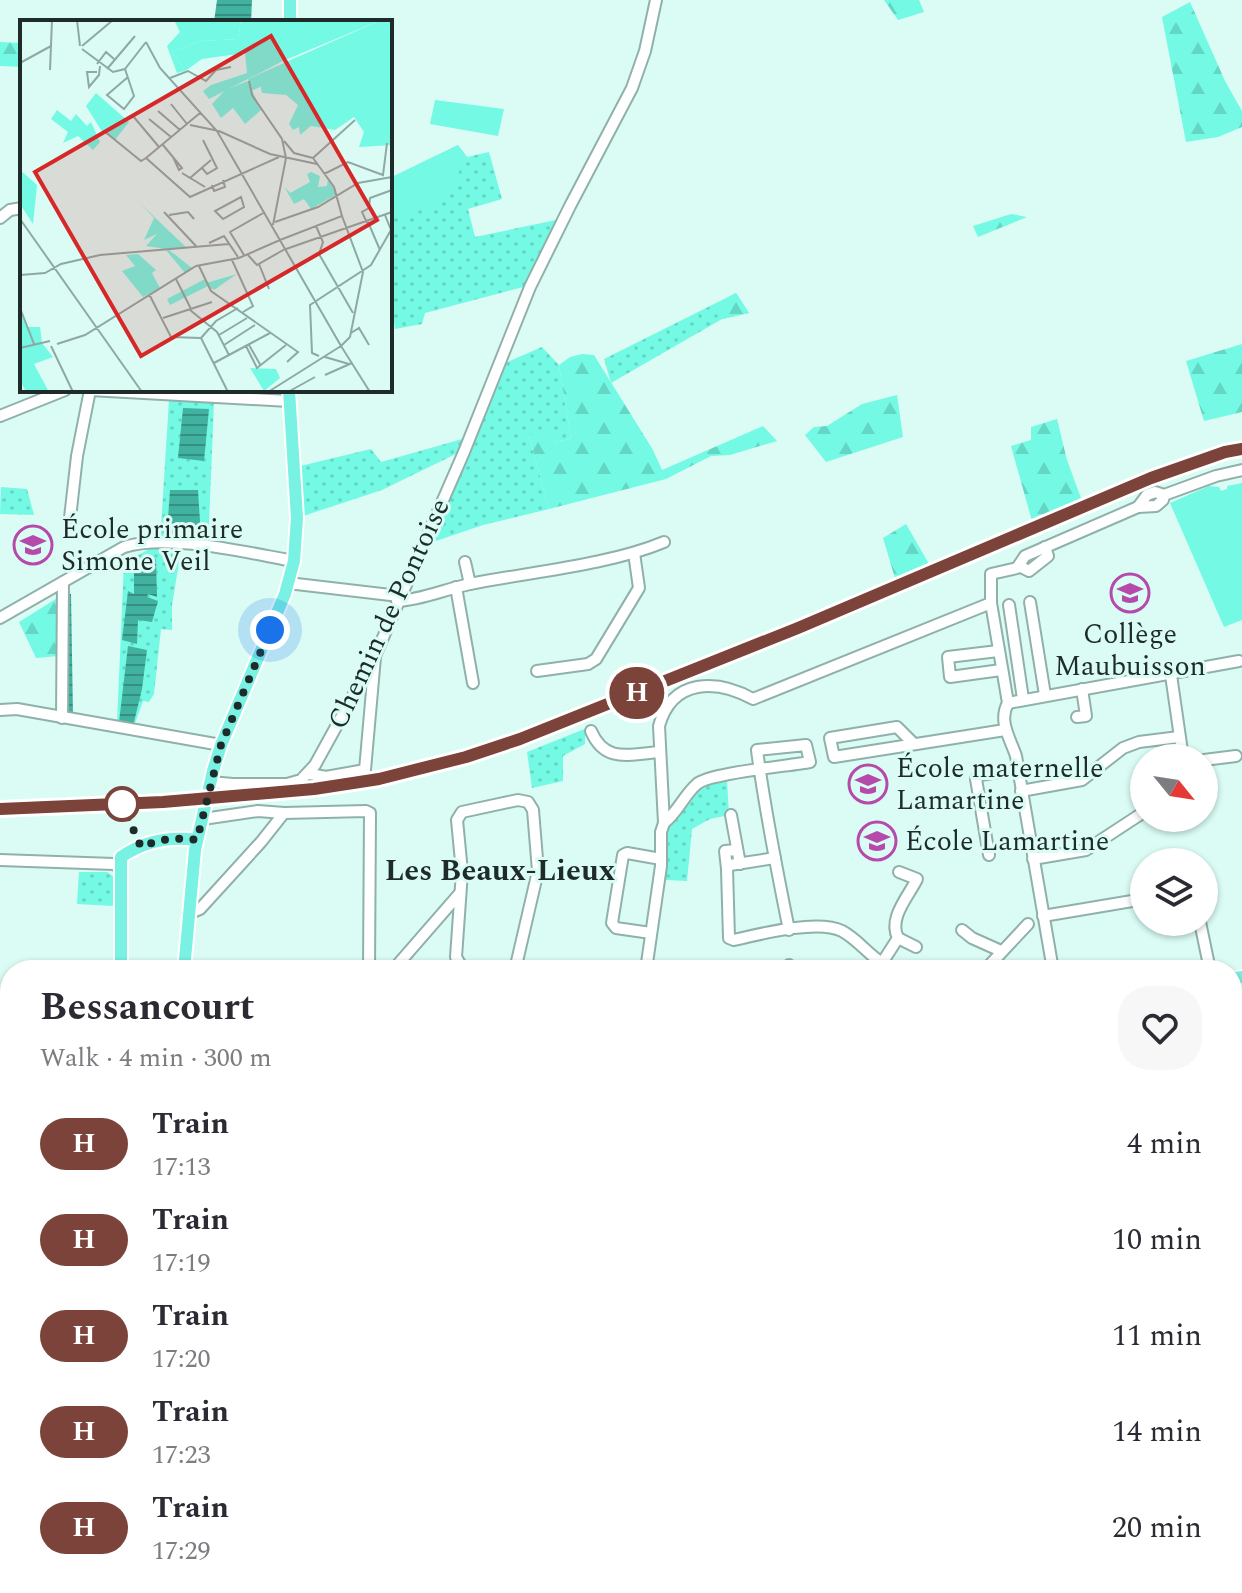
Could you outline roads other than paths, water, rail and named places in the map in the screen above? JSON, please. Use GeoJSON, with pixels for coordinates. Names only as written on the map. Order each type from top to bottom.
{"type":"FeatureCollection","features":[{"type":"Feature","properties":{"kind":"main road"},"geometry":{"type":"LineString","coordinates":[[185,960],[197,840],[210,782],[221,745],[288,583],[294,561],[297,518],[289,396]]}},
{"type":"Feature","properties":{"kind":"main road"},"geometry":{"type":"LineString","coordinates":[[121,960],[120,868],[124,854],[161,839],[197,840]]}},
{"type":"Feature","properties":{"kind":"street","name":"Chemin de Pontoise"},"geometry":{"type":"LineString","coordinates":[[310,774],[375,656],[464,452],[530,287],[632,88],[645,51],[656,0]]}},
{"type":"Feature","properties":{"kind":"street"},"geometry":{"type":"LineString","coordinates":[[0,218],[10,210],[20,208]]}},
{"type":"Feature","properties":{"kind":"street"},"geometry":{"type":"LineString","coordinates":[[0,416],[60,392]]}},
{"type":"Feature","properties":{"kind":"street"},"geometry":{"type":"LineString","coordinates":[[70,518],[77,456],[90,392]]}},
{"type":"Feature","properties":{"kind":"street"},"geometry":{"type":"LineString","coordinates":[[156,392],[289,396]]}},
{"type":"Feature","properties":{"kind":"street"},"geometry":{"type":"LineString","coordinates":[[1051,960],[1016,756],[1005,730],[1003,713],[1008,703],[991,603],[991,574],[1019,566],[1025,556],[1138,507],[1147,495],[1155,492],[1164,495],[1242,470]]}},
{"type":"Feature","properties":{"kind":"street"},"geometry":{"type":"LineString","coordinates":[[0,618],[124,547],[140,542],[207,547],[294,561]]}},
{"type":"Feature","properties":{"kind":"street"},"geometry":{"type":"LineString","coordinates":[[288,583],[408,601],[470,584],[634,553],[664,542]]}},
{"type":"Feature","properties":{"kind":"street"},"geometry":{"type":"LineString","coordinates":[[537,671],[588,664],[596,659],[639,588],[634,553]]}},
{"type":"Feature","properties":{"kind":"street"},"geometry":{"type":"LineString","coordinates":[[465,562],[470,584]]}},
{"type":"Feature","properties":{"kind":"street"},"geometry":{"type":"LineString","coordinates":[[62,718],[63,582]]}},
{"type":"Feature","properties":{"kind":"street"},"geometry":{"type":"LineString","coordinates":[[456,587],[473,683]]}},
{"type":"Feature","properties":{"kind":"street"},"geometry":{"type":"LineString","coordinates":[[1030,602],[1045,695]]}},
{"type":"Feature","properties":{"kind":"street"},"geometry":{"type":"LineString","coordinates":[[647,960],[664,823],[659,726],[662,713],[669,705],[678,696],[707,684],[733,688],[753,699],[991,603]]}},
{"type":"Feature","properties":{"kind":"street"},"geometry":{"type":"LineString","coordinates":[[1009,605],[1023,699]]}},
{"type":"Feature","properties":{"kind":"street"},"geometry":{"type":"LineString","coordinates":[[998,651],[948,657],[950,677],[1001,670]]}},
{"type":"Feature","properties":{"kind":"street"},"geometry":{"type":"LineString","coordinates":[[210,782],[287,784],[310,774],[326,777],[365,770],[375,656]]}},
{"type":"Feature","properties":{"kind":"street"},"geometry":{"type":"LineString","coordinates":[[1008,703],[1239,661]]}},
{"type":"Feature","properties":{"kind":"street"},"geometry":{"type":"LineString","coordinates":[[1171,675],[1180,744]]}},
{"type":"Feature","properties":{"kind":"street"},"geometry":{"type":"LineString","coordinates":[[1077,717],[1086,716],[1082,689]]}},
{"type":"Feature","properties":{"kind":"street"},"geometry":{"type":"LineString","coordinates":[[0,710],[17,709],[221,745]]}},
{"type":"Feature","properties":{"kind":"street"},"geometry":{"type":"LineString","coordinates":[[914,744],[897,727],[830,738],[834,757],[1005,730]]}},
{"type":"Feature","properties":{"kind":"street"},"geometry":{"type":"LineString","coordinates":[[591,731],[600,748],[612,755],[660,752]]}},
{"type":"Feature","properties":{"kind":"street"},"geometry":{"type":"LineString","coordinates":[[1021,791],[1082,780],[1123,748],[1139,742],[1179,737]]}},
{"type":"Feature","properties":{"kind":"street"},"geometry":{"type":"LineString","coordinates":[[664,823],[697,784],[708,778],[759,771],[810,762],[806,745],[757,750],[759,771],[789,930]]}},
{"type":"Feature","properties":{"kind":"street"},"geometry":{"type":"LineString","coordinates":[[1218,758],[1236,756]]}},
{"type":"Feature","properties":{"kind":"street"},"geometry":{"type":"LineString","coordinates":[[989,855],[976,779],[980,775],[1018,769]]}},
{"type":"Feature","properties":{"kind":"street"},"geometry":{"type":"LineString","coordinates":[[458,960],[462,872],[457,820],[462,812],[515,800],[528,802],[533,810],[538,871],[517,960]]}},
{"type":"Feature","properties":{"kind":"street"},"geometry":{"type":"LineString","coordinates":[[203,819],[258,811],[370,813],[369,960]]}},
{"type":"Feature","properties":{"kind":"street"},"geometry":{"type":"LineString","coordinates":[[188,914],[200,909],[284,813]]}},
{"type":"Feature","properties":{"kind":"street"},"geometry":{"type":"LineString","coordinates":[[731,815],[740,864]]}},
{"type":"Feature","properties":{"kind":"street"},"geometry":{"type":"LineString","coordinates":[[1033,859],[1086,850],[1130,821]]}},
{"type":"Feature","properties":{"kind":"street"},"geometry":{"type":"LineString","coordinates":[[737,850],[725,851],[729,938],[734,940],[828,926],[853,939],[878,960]]}},
{"type":"Feature","properties":{"kind":"street"},"geometry":{"type":"LineString","coordinates":[[651,933],[616,928],[612,923],[623,855],[627,853],[661,859]]}},
{"type":"Feature","properties":{"kind":"street"},"geometry":{"type":"LineString","coordinates":[[727,869],[730,865],[775,858]]}},
{"type":"Feature","properties":{"kind":"street"},"geometry":{"type":"LineString","coordinates":[[0,860],[110,864],[120,868]]}},
{"type":"Feature","properties":{"kind":"street"},"geometry":{"type":"LineString","coordinates":[[899,872],[917,879],[893,928],[898,938],[916,947]]}},
{"type":"Feature","properties":{"kind":"street"},"geometry":{"type":"LineString","coordinates":[[402,960],[460,893]]}},
{"type":"Feature","properties":{"kind":"street"},"geometry":{"type":"LineString","coordinates":[[1043,916],[1130,901]]}},
{"type":"Feature","properties":{"kind":"street"},"geometry":{"type":"LineString","coordinates":[[993,960],[1028,924]]}},
{"type":"Feature","properties":{"kind":"street"},"geometry":{"type":"LineString","coordinates":[[962,930],[1001,951]]}},
{"type":"Feature","properties":{"kind":"street"},"geometry":{"type":"LineString","coordinates":[[1203,936],[1208,960]]}},
{"type":"Feature","properties":{"kind":"street"},"geometry":{"type":"LineString","coordinates":[[884,960],[898,938]]}},
{"type":"Feature","properties":{"kind":"railway"},"geometry":{"type":"LineString","coordinates":[[0,813],[255,801],[360,787],[482,756],[742,654],[1158,479],[1242,452]]}},
{"type":"Feature","properties":{"kind":"train","name":"H"},"geometry":{"type":"LineString","coordinates":[[0,809],[163,802],[314,789],[379,779],[466,757],[520,739],[798,628],[1151,478],[1242,449]]}},
{"type":"Feature","properties":{"kind":"place","name":"École primaire Simone Veil"},"geometry":{"type":"Point","coordinates":[33,545]}},
{"type":"Feature","properties":{"kind":"place","name":"Collège Maubuisson"},"geometry":{"type":"Point","coordinates":[1130,593]}},
{"type":"Feature","properties":{"kind":"place","name":"École maternelle Lamartine"},"geometry":{"type":"Point","coordinates":[868,784]}},
{"type":"Feature","properties":{"kind":"place","name":"École Lamartine"},"geometry":{"type":"Point","coordinates":[877,841]}},
{"type":"Feature","properties":{"kind":"district","name":"Les Beaux-Lieux"},"geometry":{"type":"Point","coordinates":[500,871]}}]}
